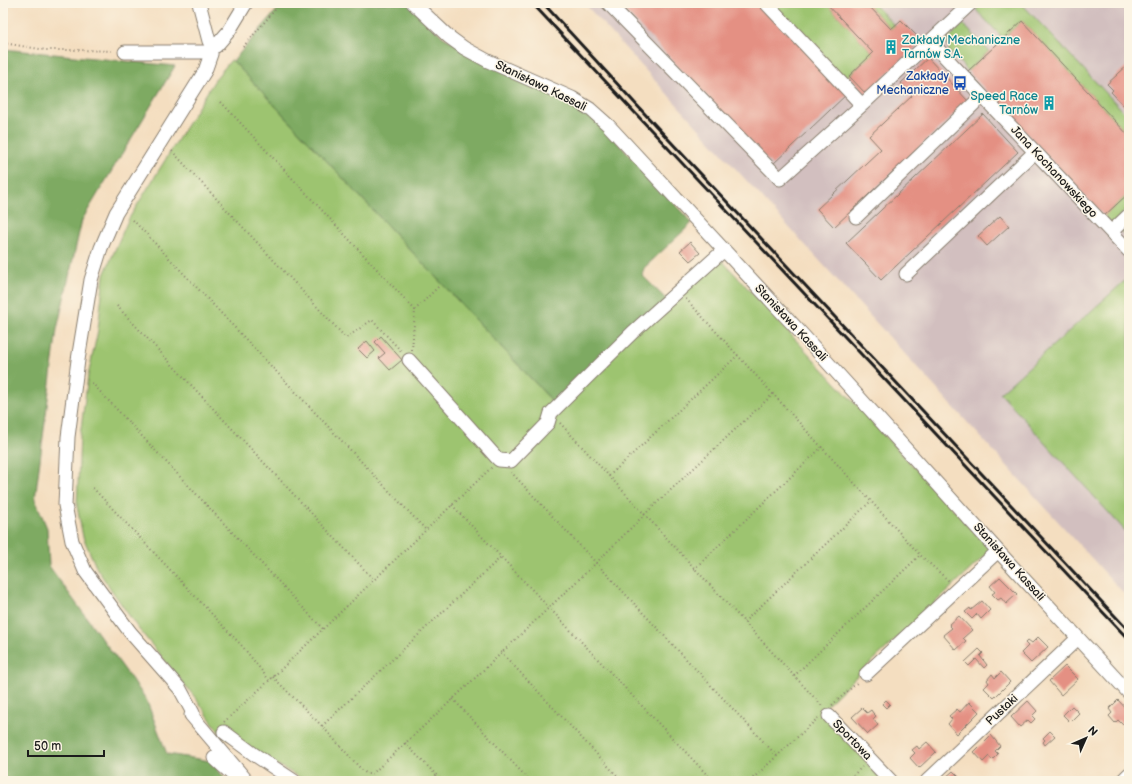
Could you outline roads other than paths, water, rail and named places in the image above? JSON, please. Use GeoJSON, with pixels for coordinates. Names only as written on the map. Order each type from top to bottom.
{"type":"FeatureCollection","features":[{"type":"Feature","properties":{"kind":"street"},"geometry":{"type":"LineString","coordinates":[[199,3],[211,54],[205,71],[116,213],[101,248],[91,280],[78,360],[68,437],[65,505],[72,541],[85,572],[130,632],[180,689],[193,713],[189,712],[247,781]]}},
{"type":"Feature","properties":{"kind":"street"},"geometry":{"type":"LineString","coordinates":[[125,52],[210,48],[216,46],[228,31],[246,3]]}},
{"type":"Feature","properties":{"kind":"street","name":"Stanisława Kassali"},"geometry":{"type":"LineString","coordinates":[[413,3],[449,37],[464,48],[488,61],[572,98],[590,109],[608,125],[812,345],[998,551],[1129,693]]}},
{"type":"Feature","properties":{"kind":"street"},"geometry":{"type":"LineString","coordinates":[[608,3],[780,179],[971,3]]}},
{"type":"Feature","properties":{"kind":"street"},"geometry":{"type":"LineString","coordinates":[[766,3],[862,105]]}},
{"type":"Feature","properties":{"kind":"street","name":"Jana Kochanowskiego"},"geometry":{"type":"LineString","coordinates":[[930,41],[1129,251]]}},
{"type":"Feature","properties":{"kind":"street"},"geometry":{"type":"LineString","coordinates":[[856,217],[982,96]]}},
{"type":"Feature","properties":{"kind":"street"},"geometry":{"type":"LineString","coordinates":[[906,274],[1035,152]]}},
{"type":"Feature","properties":{"kind":"street"},"geometry":{"type":"LineString","coordinates":[[1111,232],[1129,215]]}},
{"type":"Feature","properties":{"kind":"street"},"geometry":{"type":"LineString","coordinates":[[408,358],[470,428],[497,462],[511,461],[548,423],[551,413],[633,332],[724,250]]}},
{"type":"Feature","properties":{"kind":"street"},"geometry":{"type":"LineString","coordinates":[[866,674],[998,551]]}},
{"type":"Feature","properties":{"kind":"street","name":"Pustaki"},"geometry":{"type":"LineString","coordinates":[[927,781],[1078,638]]}},
{"type":"Feature","properties":{"kind":"street","name":"Sportowa"},"geometry":{"type":"LineString","coordinates":[[828,713],[891,781]]}},
{"type":"Feature","properties":{"kind":"street"},"geometry":{"type":"LineString","coordinates":[[224,732],[294,781]]}},
{"type":"Feature","properties":{"kind":"street"},"geometry":{"type":"LineString","coordinates":[[214,758],[239,781]]}},
{"type":"Feature","properties":{"kind":"street"},"geometry":{"type":"LineString","coordinates":[[1122,781],[1129,774]]}},
{"type":"Feature","properties":{"kind":"railway"},"geometry":{"type":"LineString","coordinates":[[532,3],[1129,640]]}},
{"type":"Feature","properties":{"kind":"railway"},"geometry":{"type":"LineString","coordinates":[[543,3],[655,125],[1129,631]]}},
{"type":"Feature","properties":{"kind":"place","name":"Zakłady Mechaniczne Tarnów S.A."},"geometry":{"type":"Point","coordinates":[891,47]}},
{"type":"Feature","properties":{"kind":"place","name":"Zakłady Mechaniczne"},"geometry":{"type":"Point","coordinates":[960,83]}},
{"type":"Feature","properties":{"kind":"place","name":"Speed Race Tarnów"},"geometry":{"type":"Point","coordinates":[1049,103]}}]}
